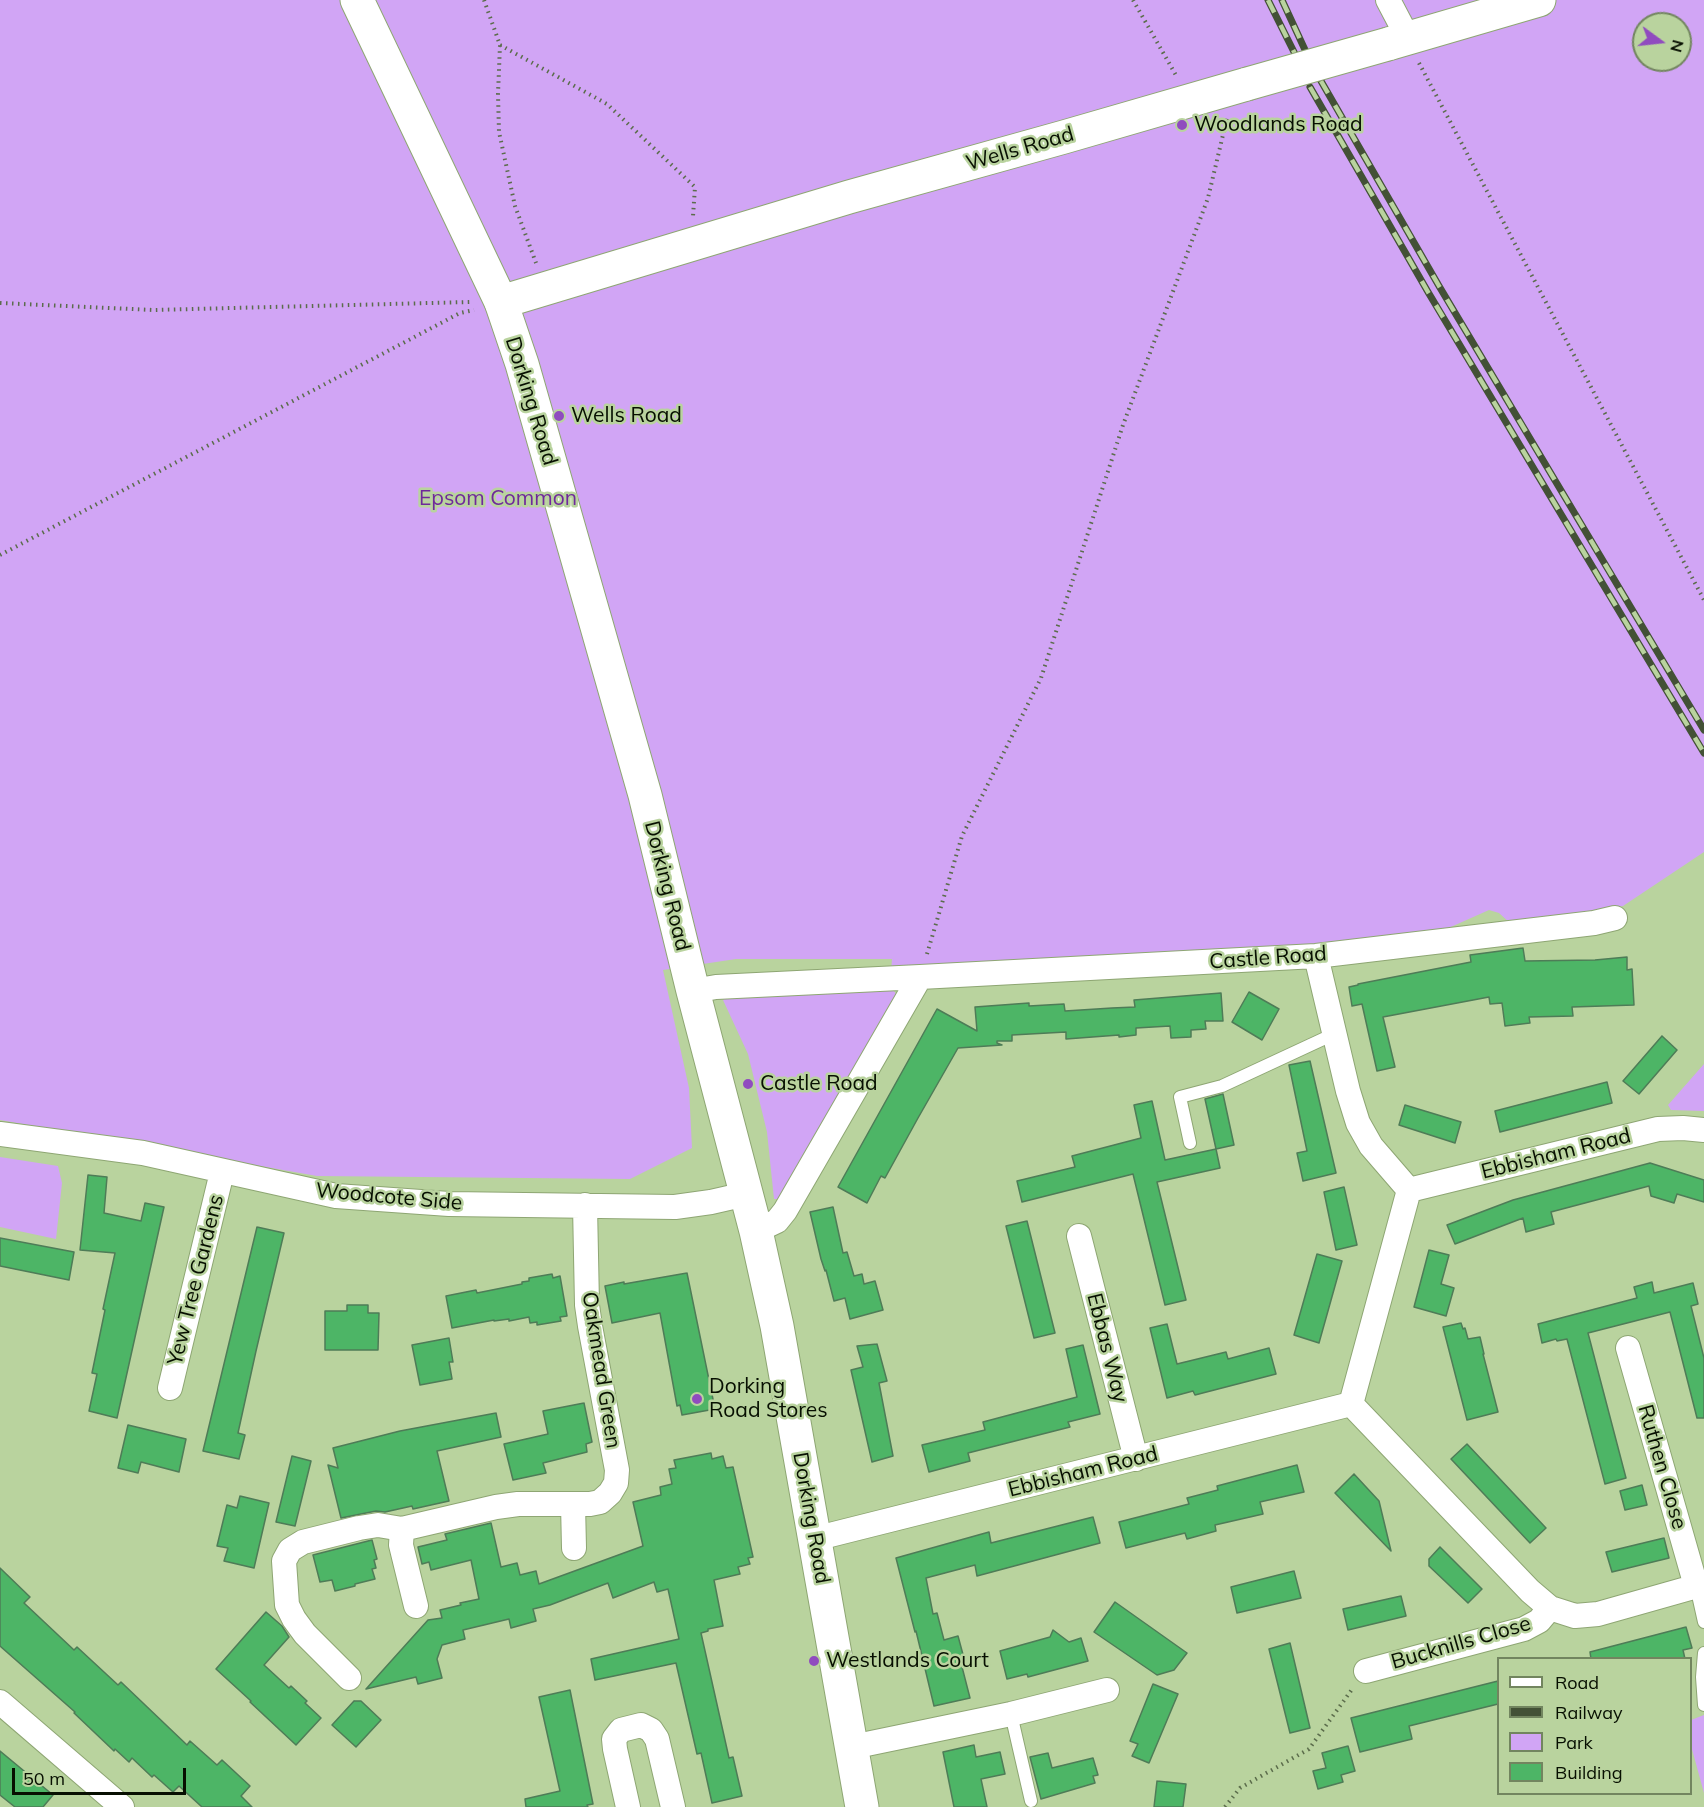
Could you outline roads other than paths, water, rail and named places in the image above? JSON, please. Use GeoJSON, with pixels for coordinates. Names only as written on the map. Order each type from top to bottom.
{"type":"FeatureCollection","features":[{"type":"Feature","properties":{"kind":"main road","name":"Dorking Road"},"geometry":{"type":"LineString","coordinates":[[357,0],[501,302],[525,375],[641,783],[747,1194],[777,1326],[862,1807]]}},
{"type":"Feature","properties":{"kind":"main road","name":"Wells Road"},"geometry":{"type":"LineString","coordinates":[[501,302],[849,197],[1190,100],[1240,86],[1405,48],[1539,0]]}},
{"type":"Feature","properties":{"kind":"street"},"geometry":{"type":"LineString","coordinates":[[1388,0],[1405,48]]}},
{"type":"Feature","properties":{"kind":"street","name":"Castle Road"},"geometry":{"type":"LineString","coordinates":[[693,991],[716,987],[1316,956],[1594,923],[1615,918]]}},
{"type":"Feature","properties":{"kind":"street"},"geometry":{"type":"LineString","coordinates":[[1316,956],[1347,1091],[1358,1123],[1371,1146],[1409,1190],[1351,1404],[1530,1591],[1550,1608],[1575,1616],[1598,1614],[1700,1585]]}},
{"type":"Feature","properties":{"kind":"street"},"geometry":{"type":"LineString","coordinates":[[756,1231],[777,1221],[785,1211],[920,977]]}},
{"type":"Feature","properties":{"kind":"street","name":"Ebbisham Road"},"geometry":{"type":"LineString","coordinates":[[1409,1190],[1658,1129],[1704,1130]]}},
{"type":"Feature","properties":{"kind":"street","name":"Woodcote Side"},"geometry":{"type":"LineString","coordinates":[[0,1134],[143,1153],[336,1196],[449,1204],[675,1207],[747,1194]]}},
{"type":"Feature","properties":{"kind":"street","name":"Yew Tree Gardens"},"geometry":{"type":"LineString","coordinates":[[170,1388],[222,1172]]}},
{"type":"Feature","properties":{"kind":"street","name":"Oakmead Green"},"geometry":{"type":"LineString","coordinates":[[349,1678],[316,1646],[294,1619],[287,1605],[284,1561],[290,1550],[303,1542],[378,1525],[402,1529],[518,1504],[600,1502],[610,1494],[616,1483],[617,1470],[587,1305],[585,1205]]}},
{"type":"Feature","properties":{"kind":"street","name":"Ebbas Way"},"geometry":{"type":"LineString","coordinates":[[1079,1236],[1136,1459]]}},
{"type":"Feature","properties":{"kind":"street","name":"Ruthen Close"},"geometry":{"type":"LineString","coordinates":[[1628,1348],[1700,1585]]}},
{"type":"Feature","properties":{"kind":"street","name":"Ebbisham Road"},"geometry":{"type":"LineString","coordinates":[[814,1539],[1351,1404]]}},
{"type":"Feature","properties":{"kind":"street"},"geometry":{"type":"LineString","coordinates":[[573,1504],[574,1548]]}},
{"type":"Feature","properties":{"kind":"street"},"geometry":{"type":"LineString","coordinates":[[402,1529],[401,1545],[416,1606]]}},
{"type":"Feature","properties":{"kind":"street","name":"Bucknills Close"},"geometry":{"type":"LineString","coordinates":[[1366,1671],[1524,1629],[1539,1621],[1550,1608]]}},
{"type":"Feature","properties":{"kind":"street"},"geometry":{"type":"LineString","coordinates":[[852,1747],[1011,1714],[1107,1690]]}},
{"type":"Feature","properties":{"kind":"street"},"geometry":{"type":"LineString","coordinates":[[0,1702],[123,1807]]}},
{"type":"Feature","properties":{"kind":"street"},"geometry":{"type":"LineString","coordinates":[[628,1807],[615,1749],[615,1739],[621,1730],[640,1725],[651,1730],[657,1739],[673,1807]]}},
{"type":"Feature","properties":{"kind":"lane"},"geometry":{"type":"LineString","coordinates":[[1190,1143],[1180,1097],[1222,1086],[1334,1034]]}},
{"type":"Feature","properties":{"kind":"lane"},"geometry":{"type":"LineString","coordinates":[[1700,1585],[1704,1622]]}},
{"type":"Feature","properties":{"kind":"lane"},"geometry":{"type":"LineString","coordinates":[[1704,1653],[1702,1677],[1704,1705]]}},
{"type":"Feature","properties":{"kind":"lane"},"geometry":{"type":"LineString","coordinates":[[1011,1714],[1030,1801]]}},
{"type":"Feature","properties":{"kind":"railway"},"geometry":{"type":"LineString","coordinates":[[1268,0],[1296,56]]}},
{"type":"Feature","properties":{"kind":"railway"},"geometry":{"type":"LineString","coordinates":[[1282,0],[1306,52]]}},
{"type":"Feature","properties":{"kind":"railway"},"geometry":{"type":"LineString","coordinates":[[1321,81],[1439,286],[1704,730]]}},
{"type":"Feature","properties":{"kind":"railway"},"geometry":{"type":"LineString","coordinates":[[1310,87],[1428,292],[1704,753]]}},
{"type":"Feature","properties":{"kind":"place","name":"Woodlands Road"},"geometry":{"type":"Point","coordinates":[1182,125]}},
{"type":"Feature","properties":{"kind":"place","name":"Wells Road"},"geometry":{"type":"Point","coordinates":[559,416]}},
{"type":"Feature","properties":{"kind":"place","name":"Castle Road"},"geometry":{"type":"Point","coordinates":[748,1084]}},
{"type":"Feature","properties":{"kind":"place","name":"Dorking Road Stores"},"geometry":{"type":"Point","coordinates":[697,1399]}},
{"type":"Feature","properties":{"kind":"place","name":"Westlands Court"},"geometry":{"type":"Point","coordinates":[814,1661]}},
{"type":"Feature","properties":{"kind":"park label","name":"Epsom Common"},"geometry":{"type":"Point","coordinates":[498,499]}}]}
